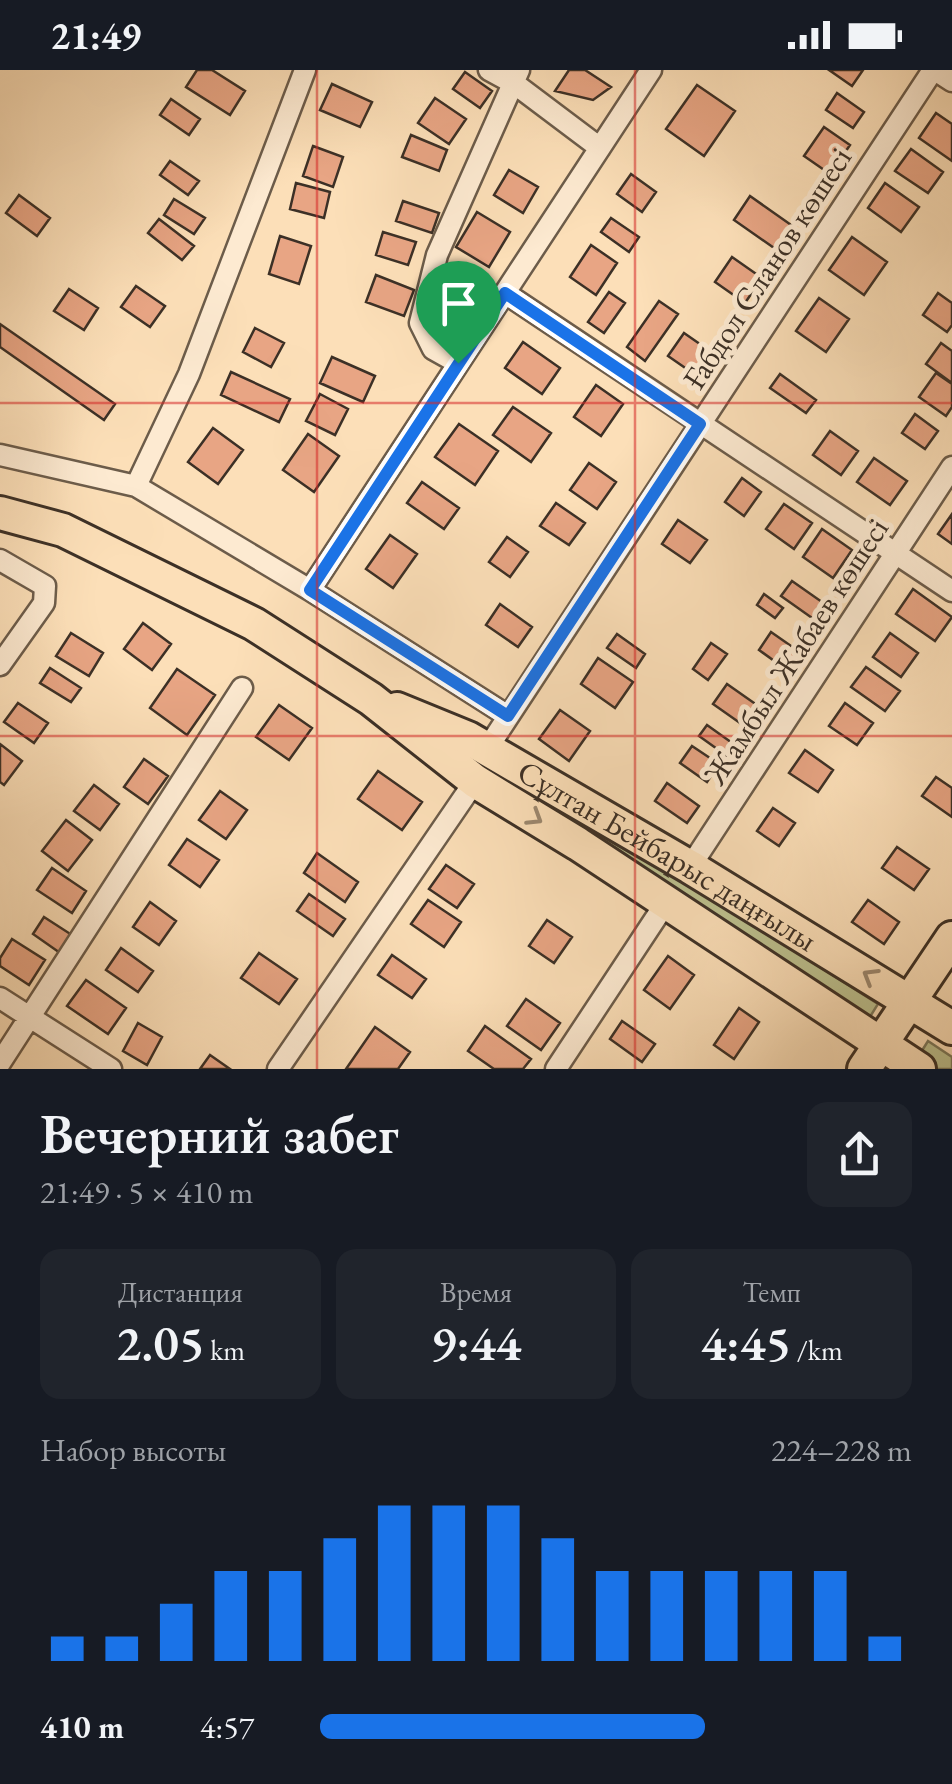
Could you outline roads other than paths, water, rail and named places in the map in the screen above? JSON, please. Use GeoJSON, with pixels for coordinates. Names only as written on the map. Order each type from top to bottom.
{"type":"FeatureCollection","features":[{"type":"Feature","properties":{"kind":"main road","name":"Сұлтан Бейбарыс даңғылы"},"geometry":{"type":"LineString","coordinates":[[0,513],[63,530],[254,624],[372,699],[475,781],[578,844],[665,904],[873,1056],[919,1069]]}},
{"type":"Feature","properties":{"kind":"main road","name":"Сұлтан Бейбарыс даңғылы"},"geometry":{"type":"LineString","coordinates":[[372,699],[455,731],[487,749],[952,1028]]}},
{"type":"Feature","properties":{"kind":"main road"},"geometry":{"type":"LineString","coordinates":[[873,1056],[952,938]]}},
{"type":"Feature","properties":{"kind":"street"},"geometry":{"type":"LineString","coordinates":[[136,486],[189,374],[306,70]]}},
{"type":"Feature","properties":{"kind":"street"},"geometry":{"type":"LineString","coordinates":[[489,70],[517,77],[600,148]]}},
{"type":"Feature","properties":{"kind":"street"},"geometry":{"type":"LineString","coordinates":[[934,70],[952,81]]}},
{"type":"Feature","properties":{"kind":"street","name":"Ғабдол Сланов көшесі"},"geometry":{"type":"LineString","coordinates":[[487,749],[934,70]]}},
{"type":"Feature","properties":{"kind":"street"},"geometry":{"type":"LineString","coordinates":[[310,590],[644,76]]}},
{"type":"Feature","properties":{"kind":"street"},"geometry":{"type":"LineString","coordinates":[[458,363],[433,349],[420,324],[436,255],[517,77]]}},
{"type":"Feature","properties":{"kind":"street"},"geometry":{"type":"LineString","coordinates":[[505,293],[952,591]]}},
{"type":"Feature","properties":{"kind":"street"},"geometry":{"type":"LineString","coordinates":[[0,454],[136,486],[310,590],[508,716]]}},
{"type":"Feature","properties":{"kind":"street","name":"Жамбыл Жабаев көшесі"},"geometry":{"type":"LineString","coordinates":[[690,868],[952,467]]}},
{"type":"Feature","properties":{"kind":"street"},"geometry":{"type":"LineString","coordinates":[[0,560],[45,586],[44,603],[0,665]]}},
{"type":"Feature","properties":{"kind":"street"},"geometry":{"type":"LineString","coordinates":[[0,1063],[242,688]]}},
{"type":"Feature","properties":{"kind":"street"},"geometry":{"type":"LineString","coordinates":[[278,1069],[475,781]]}},
{"type":"Feature","properties":{"kind":"street"},"geometry":{"type":"LineString","coordinates":[[556,1069],[665,904]]}},
{"type":"Feature","properties":{"kind":"street"},"geometry":{"type":"LineString","coordinates":[[0,998],[111,1069]]}}]}
